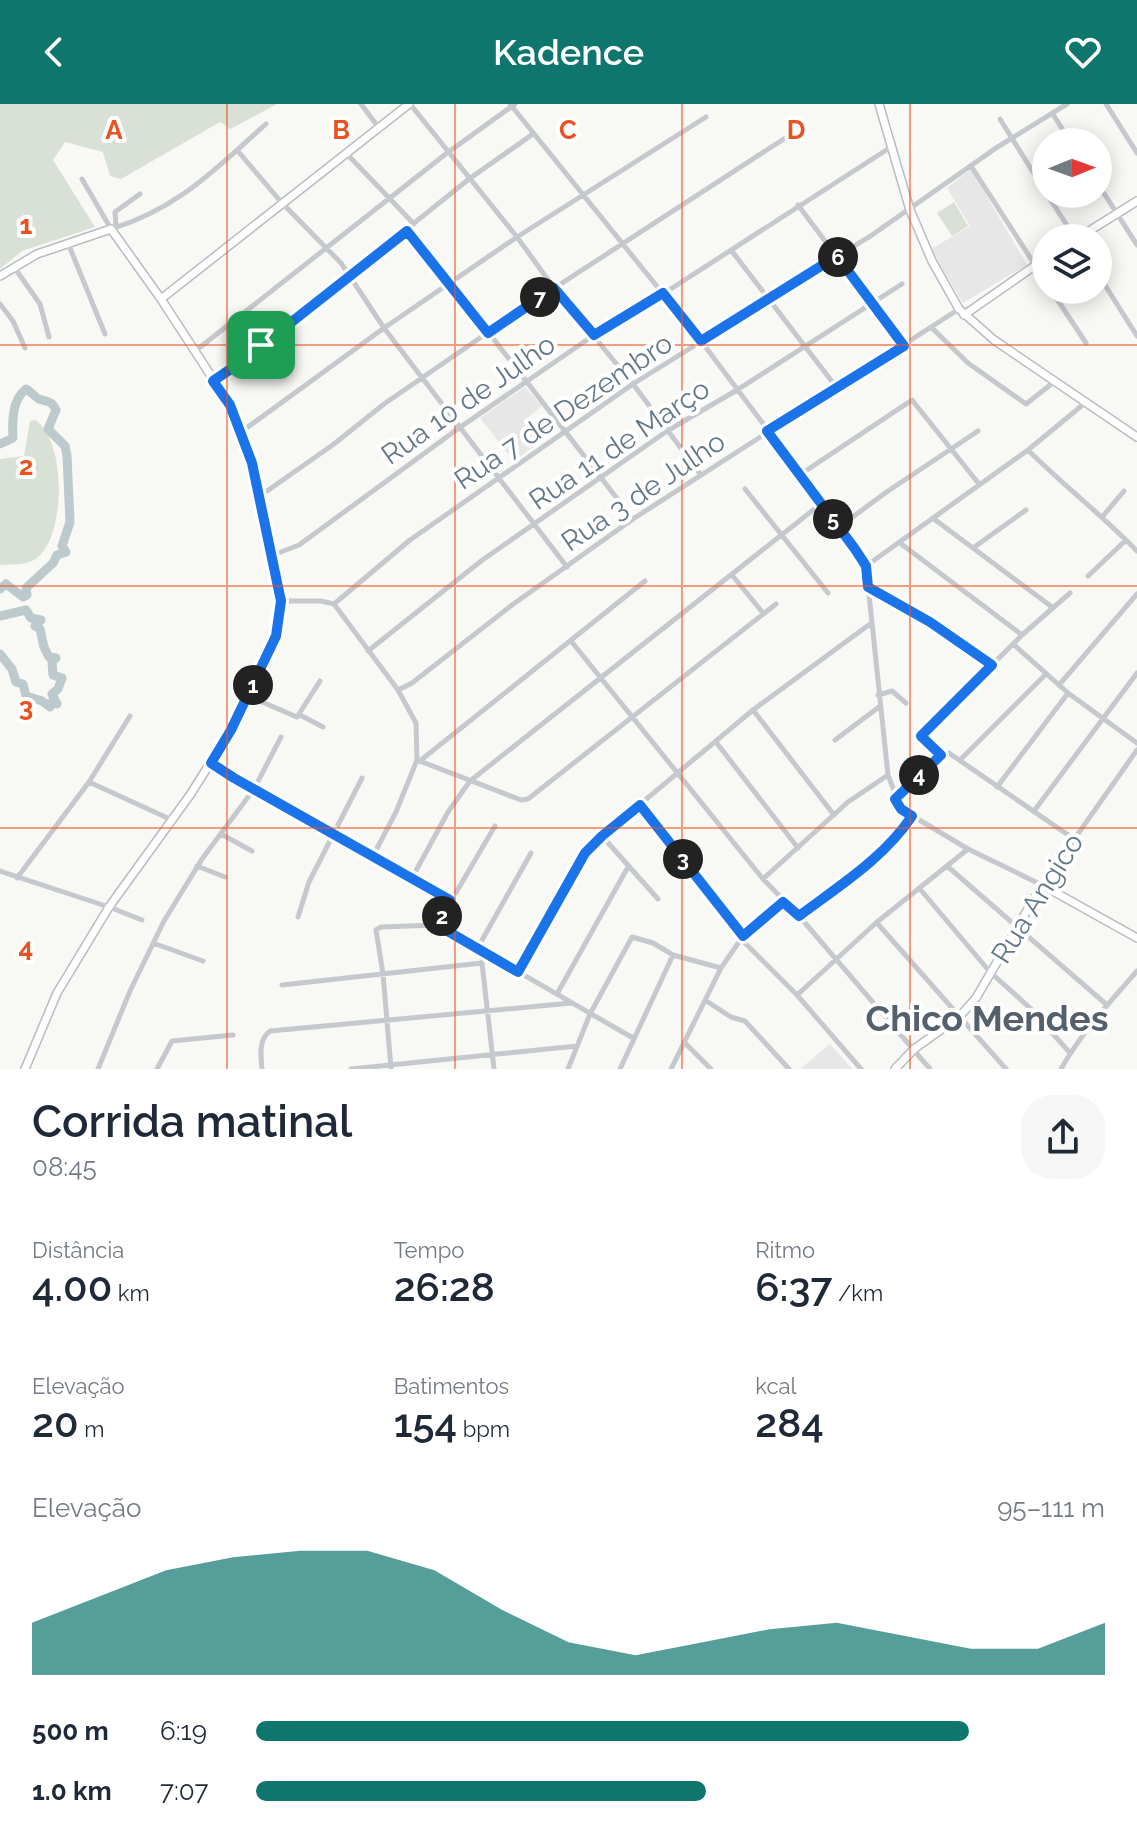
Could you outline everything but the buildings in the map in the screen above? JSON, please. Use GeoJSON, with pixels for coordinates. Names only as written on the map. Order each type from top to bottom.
{"type":"FeatureCollection","features":[{"type":"Feature","properties":{"kind":"street"},"geometry":{"type":"LineString","coordinates":[[361,104],[379,128]]}},
{"type":"Feature","properties":{"kind":"street"},"geometry":{"type":"LineString","coordinates":[[161,299],[409,104],[633,384],[701,475]]}},
{"type":"Feature","properties":{"kind":"street"},"geometry":{"type":"LineString","coordinates":[[879,104],[910,210],[932,261],[961,312],[994,340],[1137,437]]}},
{"type":"Feature","properties":{"kind":"street","name":"Rua 7 de Dezembro"},"geometry":{"type":"LineString","coordinates":[[334,604],[410,540],[633,384],[910,210],[1067,104]]}},
{"type":"Feature","properties":{"kind":"street"},"geometry":{"type":"LineString","coordinates":[[1106,104],[1137,153]]}},
{"type":"Feature","properties":{"kind":"street"},"geometry":{"type":"LineString","coordinates":[[194,352],[390,197],[513,105],[533,134],[701,341],[866,566],[888,775],[901,809],[968,849],[1042,885],[1137,938]]}},
{"type":"Feature","properties":{"kind":"street"},"geometry":{"type":"LineString","coordinates":[[1052,113],[1062,128]]}},
{"type":"Feature","properties":{"kind":"street"},"geometry":{"type":"LineString","coordinates":[[241,432],[384,328],[517,237],[706,117]]}},
{"type":"Feature","properties":{"kind":"street"},"geometry":{"type":"LineString","coordinates":[[1000,119],[1032,172]]}},
{"type":"Feature","properties":{"kind":"street"},"geometry":{"type":"LineString","coordinates":[[0,276],[14,266],[67,242],[137,221],[169,205],[195,187],[266,124]]}},
{"type":"Feature","properties":{"kind":"street"},"geometry":{"type":"LineString","coordinates":[[259,497],[422,378],[554,288],[793,133]]}},
{"type":"Feature","properties":{"kind":"street"},"geometry":{"type":"LineString","coordinates":[[213,381],[241,362],[469,179],[533,134]]}},
{"type":"Feature","properties":{"kind":"street","name":"Rua 10 de Julho"},"geometry":{"type":"LineString","coordinates":[[272,555],[299,545],[459,428],[594,335],[891,147]]}},
{"type":"Feature","properties":{"kind":"street"},"geometry":{"type":"LineString","coordinates":[[237,150],[350,275],[384,328],[567,567]]}},
{"type":"Feature","properties":{"kind":"street"},"geometry":{"type":"LineString","coordinates":[[346,153],[414,224]]}},
{"type":"Feature","properties":{"kind":"street"},"geometry":{"type":"LineString","coordinates":[[971,166],[1032,260]]}},
{"type":"Feature","properties":{"kind":"street"},"geometry":{"type":"LineString","coordinates":[[25,1069],[57,993],[109,907],[211,763],[248,696],[276,636],[281,601],[252,463],[230,405],[82,179]]}},
{"type":"Feature","properties":{"kind":"street"},"geometry":{"type":"LineString","coordinates":[[113,228],[115,212],[140,194]]}},
{"type":"Feature","properties":{"kind":"street"},"geometry":{"type":"LineString","coordinates":[[1099,224],[1137,201]]}},
{"type":"Feature","properties":{"kind":"street"},"geometry":{"type":"LineString","coordinates":[[798,205],[904,346]]}},
{"type":"Feature","properties":{"kind":"street"},"geometry":{"type":"LineString","coordinates":[[1112,205],[1137,245]]}},
{"type":"Feature","properties":{"kind":"street"},"geometry":{"type":"LineString","coordinates":[[407,231],[633,519]]}},
{"type":"Feature","properties":{"kind":"street"},"geometry":{"type":"LineString","coordinates":[[67,242],[105,334]]}},
{"type":"Feature","properties":{"kind":"street"},"geometry":{"type":"LineString","coordinates":[[731,250],[837,388]]}},
{"type":"Feature","properties":{"kind":"street"},"geometry":{"type":"LineString","coordinates":[[14,266],[40,304],[49,337]]}},
{"type":"Feature","properties":{"kind":"street"},"geometry":{"type":"LineString","coordinates":[[961,312],[1032,267]]}},
{"type":"Feature","properties":{"kind":"street","name":"Rua 11 de Março"},"geometry":{"type":"LineString","coordinates":[[368,651],[470,568],[667,431],[902,284]]}},
{"type":"Feature","properties":{"kind":"street"},"geometry":{"type":"LineString","coordinates":[[1112,296],[1137,336]]}},
{"type":"Feature","properties":{"kind":"street"},"geometry":{"type":"LineString","coordinates":[[0,304],[13,321],[25,348]]}},
{"type":"Feature","properties":{"kind":"street"},"geometry":{"type":"LineString","coordinates":[[1060,304],[1086,343]]}},
{"type":"Feature","properties":{"kind":"street","name":"Rua 3 de Julho"},"geometry":{"type":"LineString","coordinates":[[398,690],[412,683],[512,605],[633,519],[767,431],[961,312]]}},
{"type":"Feature","properties":{"kind":"street"},"geometry":{"type":"LineString","coordinates":[[932,328],[968,363],[1026,404],[1054,382]]}},
{"type":"Feature","properties":{"kind":"street"},"geometry":{"type":"LineString","coordinates":[[801,474],[909,400],[916,403],[979,484]]}},
{"type":"Feature","properties":{"kind":"street"},"geometry":{"type":"LineString","coordinates":[[866,566],[1028,450],[1085,403]]}},
{"type":"Feature","properties":{"kind":"street"},"geometry":{"type":"LineString","coordinates":[[839,527],[978,431]]}},
{"type":"Feature","properties":{"kind":"street"},"geometry":{"type":"LineString","coordinates":[[1028,450],[1065,487],[1103,516],[1136,548]]}},
{"type":"Feature","properties":{"kind":"street"},"geometry":{"type":"LineString","coordinates":[[745,489],[828,593]]}},
{"type":"Feature","properties":{"kind":"street"},"geometry":{"type":"LineString","coordinates":[[1103,516],[1124,491]]}},
{"type":"Feature","properties":{"kind":"street"},"geometry":{"type":"LineString","coordinates":[[412,878],[448,812],[470,781],[822,503]]}},
{"type":"Feature","properties":{"kind":"street"},"geometry":{"type":"LineString","coordinates":[[973,548],[1026,510]]}},
{"type":"Feature","properties":{"kind":"street"},"geometry":{"type":"LineString","coordinates":[[934,519],[1052,607]]}},
{"type":"Feature","properties":{"kind":"street"},"geometry":{"type":"LineString","coordinates":[[1088,576],[1126,540]]}},
{"type":"Feature","properties":{"kind":"street"},"geometry":{"type":"LineString","coordinates":[[900,543],[1022,635]]}},
{"type":"Feature","properties":{"kind":"street"},"geometry":{"type":"LineString","coordinates":[[732,575],[763,613]]}},
{"type":"Feature","properties":{"kind":"street"},"geometry":{"type":"LineString","coordinates":[[418,760],[645,581]]}},
{"type":"Feature","properties":{"kind":"street"},"geometry":{"type":"LineString","coordinates":[[868,587],[930,622],[992,665]]}},
{"type":"Feature","properties":{"kind":"street"},"geometry":{"type":"LineString","coordinates":[[941,755],[921,736],[1022,635],[1070,593]]}},
{"type":"Feature","properties":{"kind":"street"},"geometry":{"type":"LineString","coordinates":[[1059,685],[1137,594]]}},
{"type":"Feature","properties":{"kind":"street"},"geometry":{"type":"LineString","coordinates":[[281,601],[334,604],[398,690],[416,723],[418,760],[373,856]]}},
{"type":"Feature","properties":{"kind":"street"},"geometry":{"type":"LineString","coordinates":[[418,760],[521,800],[531,797],[776,604]]}},
{"type":"Feature","properties":{"kind":"street"},"geometry":{"type":"LineString","coordinates":[[518,972],[576,866],[602,836],[753,710],[871,623]]}},
{"type":"Feature","properties":{"kind":"street"},"geometry":{"type":"LineString","coordinates":[[571,641],[763,879],[799,916],[930,1069]]}},
{"type":"Feature","properties":{"kind":"street"},"geometry":{"type":"LineString","coordinates":[[1013,644],[1068,693],[1137,743]]}},
{"type":"Feature","properties":{"kind":"street"},"geometry":{"type":"LineString","coordinates":[[960,760],[1046,674]]}},
{"type":"Feature","properties":{"kind":"street"},"geometry":{"type":"LineString","coordinates":[[1034,811],[1135,675]]}},
{"type":"Feature","properties":{"kind":"street"},"geometry":{"type":"LineString","coordinates":[[299,716],[320,681]]}},
{"type":"Feature","properties":{"kind":"street"},"geometry":{"type":"LineString","coordinates":[[878,695],[892,691],[906,703]]}},
{"type":"Feature","properties":{"kind":"street"},"geometry":{"type":"LineString","coordinates":[[997,787],[1068,693]]}},
{"type":"Feature","properties":{"kind":"street"},"geometry":{"type":"LineString","coordinates":[[248,696],[323,727]]}},
{"type":"Feature","properties":{"kind":"street"},"geometry":{"type":"LineString","coordinates":[[835,740],[880,707]]}},
{"type":"Feature","properties":{"kind":"street"},"geometry":{"type":"LineString","coordinates":[[753,710],[834,815]]}},
{"type":"Feature","properties":{"kind":"street"},"geometry":{"type":"LineString","coordinates":[[17,878],[89,782],[130,716]]}},
{"type":"Feature","properties":{"kind":"street"},"geometry":{"type":"LineString","coordinates":[[98,1069],[153,943],[197,866],[254,789],[281,737]]}},
{"type":"Feature","properties":{"kind":"street"},"geometry":{"type":"LineString","coordinates":[[716,742],[798,848]]}},
{"type":"Feature","properties":{"kind":"street","name":"Rua Angico"},"geometry":{"type":"LineString","coordinates":[[895,1069],[914,1049],[959,1017],[976,998],[1042,885],[1137,750]]}},
{"type":"Feature","properties":{"kind":"street"},"geometry":{"type":"LineString","coordinates":[[895,799],[941,755],[949,753],[1074,839]]}},
{"type":"Feature","properties":{"kind":"street"},"geometry":{"type":"LineString","coordinates":[[211,763],[450,900]]}},
{"type":"Feature","properties":{"kind":"street"},"geometry":{"type":"LineString","coordinates":[[763,879],[848,802],[888,775]]}},
{"type":"Feature","properties":{"kind":"street"},"geometry":{"type":"LineString","coordinates":[[298,917],[309,882],[362,778]]}},
{"type":"Feature","properties":{"kind":"street"},"geometry":{"type":"LineString","coordinates":[[89,782],[172,820]]}},
{"type":"Feature","properties":{"kind":"street"},"geometry":{"type":"LineString","coordinates":[[640,805],[742,937],[861,1069]]}},
{"type":"Feature","properties":{"kind":"street"},"geometry":{"type":"LineString","coordinates":[[799,916],[880,853],[912,816]]}},
{"type":"Feature","properties":{"kind":"street"},"geometry":{"type":"LineString","coordinates":[[437,925],[495,826]]}},
{"type":"Feature","properties":{"kind":"street"},"geometry":{"type":"LineString","coordinates":[[221,834],[252,851]]}},
{"type":"Feature","properties":{"kind":"street"},"geometry":{"type":"LineString","coordinates":[[602,836],[658,899]]}},
{"type":"Feature","properties":{"kind":"street"},"geometry":{"type":"LineString","coordinates":[[797,995],[877,922],[968,849]]}},
{"type":"Feature","properties":{"kind":"street"},"geometry":{"type":"LineString","coordinates":[[494,1069],[480,950],[531,853]]}},
{"type":"Feature","properties":{"kind":"street"},"geometry":{"type":"LineString","coordinates":[[197,866],[225,877]]}},
{"type":"Feature","properties":{"kind":"street"},"geometry":{"type":"LineString","coordinates":[[947,866],[1107,1005]]}},
{"type":"Feature","properties":{"kind":"street"},"geometry":{"type":"LineString","coordinates":[[557,994],[628,867]]}},
{"type":"Feature","properties":{"kind":"street"},"geometry":{"type":"LineString","coordinates":[[0,871],[142,920]]}},
{"type":"Feature","properties":{"kind":"street"},"geometry":{"type":"LineString","coordinates":[[920,889],[990,972],[1030,1008],[1070,1053]]}},
{"type":"Feature","properties":{"kind":"street"},"geometry":{"type":"LineString","coordinates":[[671,1069],[721,968],[742,937],[783,902]]}},
{"type":"Feature","properties":{"kind":"street"},"geometry":{"type":"LineString","coordinates":[[877,922],[1006,1069]]}},
{"type":"Feature","properties":{"kind":"street"},"geometry":{"type":"LineString","coordinates":[[391,1067],[377,929],[437,925],[633,1038]]}},
{"type":"Feature","properties":{"kind":"street"},"geometry":{"type":"LineString","coordinates":[[568,1069],[590,1014],[632,937],[653,943],[673,955],[721,968]]}},
{"type":"Feature","properties":{"kind":"street"},"geometry":{"type":"LineString","coordinates":[[153,943],[203,961]]}},
{"type":"Feature","properties":{"kind":"street"},"geometry":{"type":"LineString","coordinates":[[620,1069],[673,955]]}},
{"type":"Feature","properties":{"kind":"street"},"geometry":{"type":"LineString","coordinates":[[282,985],[482,963]]}},
{"type":"Feature","properties":{"kind":"street"},"geometry":{"type":"LineString","coordinates":[[1061,1069],[1107,1005],[1137,971]]}},
{"type":"Feature","properties":{"kind":"street"},"geometry":{"type":"LineString","coordinates":[[705,1000],[731,1017],[745,1021],[789,1069]]}},
{"type":"Feature","properties":{"kind":"street"},"geometry":{"type":"LineString","coordinates":[[262,1069],[262,1044],[270,1031],[572,1003]]}},
{"type":"Feature","properties":{"kind":"street"},"geometry":{"type":"LineString","coordinates":[[157,1069],[172,1041],[233,1035]]}},
{"type":"Feature","properties":{"kind":"street"},"geometry":{"type":"LineString","coordinates":[[684,1042],[711,1069]]}},
{"type":"Feature","properties":{"kind":"street"},"geometry":{"type":"LineString","coordinates":[[351,1069],[577,1046]]}},
{"type":"Feature","properties":{"kind":"shaded area"},"geometry":{"type":"Polygon","coordinates":[[[0,104],[277,104],[230,129],[220,122],[121,179],[110,176],[103,152],[65,142],[53,160],[95,227],[22,251],[0,269],[0,104]]]}},
{"type":"Feature","properties":{"kind":"shaded area"},"geometry":{"type":"Polygon","coordinates":[[[971,169],[1027,265],[963,303],[931,249],[970,226],[947,188],[971,169]]]}},
{"type":"Feature","properties":{"kind":"shaded area"},"geometry":{"type":"Polygon","coordinates":[[[954,202],[968,226],[952,236],[937,213],[954,202]]]}},
{"type":"Feature","properties":{"kind":"shaded area"},"geometry":{"type":"Polygon","coordinates":[[[525,387],[542,406],[526,419],[542,440],[514,461],[480,418],[525,387]]]}},
{"type":"Feature","properties":{"kind":"shaded area"},"geometry":{"type":"Polygon","coordinates":[[[35,420],[53,447],[59,488],[58,510],[47,547],[37,558],[24,563],[0,565],[0,459],[24,456],[30,421],[35,420]]]}},
{"type":"Feature","properties":{"kind":"shaded area"},"geometry":{"type":"Polygon","coordinates":[[[830,1044],[852,1069],[800,1069],[830,1044]]]}},
{"type":"Feature","properties":{"kind":"waterway"},"geometry":{"type":"LineString","coordinates":[[0,444],[13,438],[15,405],[26,389],[52,404],[56,410],[48,429],[65,446],[70,522],[62,546],[66,552],[57,555],[53,563],[26,588],[27,595],[23,597],[6,584],[0,589]]}},
{"type":"Feature","properties":{"kind":"waterway"},"geometry":{"type":"LineString","coordinates":[[0,616],[26,610],[31,618],[41,620],[35,626],[40,629],[49,657],[56,658],[52,662],[53,675],[62,678],[58,689],[52,694],[57,704],[53,700],[50,707],[26,696],[23,684],[16,682],[12,669],[0,654]]}},
{"type":"Feature","properties":{"kind":"district","name":"Chico Mendes"},"geometry":{"type":"Point","coordinates":[987,1018]}},
{"type":"Feature","properties":{"kind":"route"},"geometry":{"type":"LineString","coordinates":[[407,231],[488,333],[554,288],[594,335],[663,293],[701,341],[837,256],[904,346],[767,431],[855,549],[866,566],[868,587],[930,622],[992,665],[921,736],[941,755],[895,799],[901,809],[912,816],[903,830],[864,867],[799,916],[783,902],[743,936],[640,805],[585,853],[518,972],[437,925],[450,900],[211,763],[248,696],[276,636],[280,618],[278,576],[252,463],[230,405],[213,381],[261,345],[407,231]]}}]}
